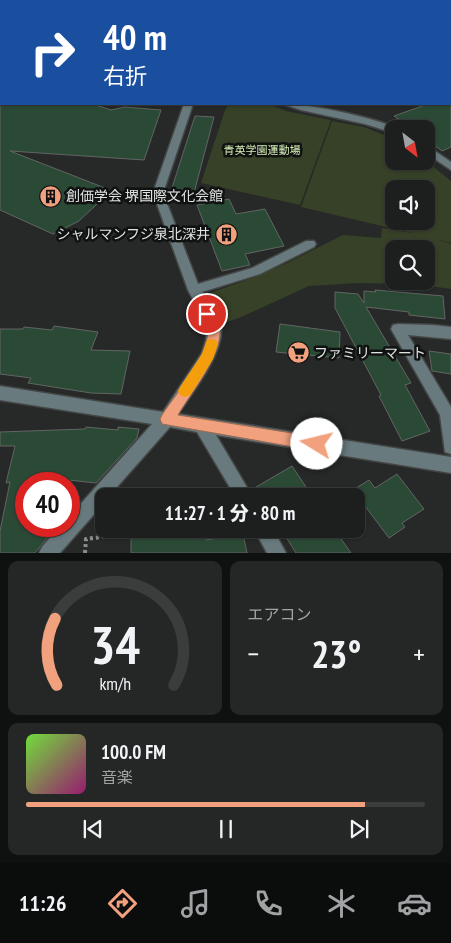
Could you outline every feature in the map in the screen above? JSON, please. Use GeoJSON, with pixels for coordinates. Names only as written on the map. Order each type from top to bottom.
{"type":"FeatureCollection","features":[{"type":"Feature","properties":{"kind":"street"},"geometry":{"type":"LineString","coordinates":[[48,553],[167,419],[208,356],[213,340],[214,326],[194,290],[158,193],[188,105]]}},
{"type":"Feature","properties":{"kind":"street"},"geometry":{"type":"LineString","coordinates":[[292,105],[360,119],[385,127]]}},
{"type":"Feature","properties":{"kind":"street"},"geometry":{"type":"LineString","coordinates":[[439,158],[451,154]]}},
{"type":"Feature","properties":{"kind":"street"},"geometry":{"type":"LineString","coordinates":[[435,155],[451,167]]}},
{"type":"Feature","properties":{"kind":"street"},"geometry":{"type":"LineString","coordinates":[[194,290],[256,271],[310,244]]}},
{"type":"Feature","properties":{"kind":"street"},"geometry":{"type":"LineString","coordinates":[[451,333],[433,330],[398,329],[447,414],[451,447]]}},
{"type":"Feature","properties":{"kind":"street"},"geometry":{"type":"LineString","coordinates":[[0,393],[167,419],[203,427],[451,465]]}},
{"type":"Feature","properties":{"kind":"street"},"geometry":{"type":"LineString","coordinates":[[203,427],[239,488]]}},
{"type":"Feature","properties":{"kind":"street"},"geometry":{"type":"LineString","coordinates":[[268,538],[277,553]]}},
{"type":"Feature","properties":{"kind":"path"},"geometry":{"type":"LineString","coordinates":[[85,553],[86,538],[95,537]]}},
{"type":"Feature","properties":{"kind":"green space","name":"青英学園運動場"},"geometry":{"type":"Polygon","coordinates":[[[228,105],[271,105],[286,111],[331,120],[300,205],[201,183],[228,105]]]}},
{"type":"Feature","properties":{"kind":"green space"},"geometry":{"type":"Polygon","coordinates":[[[332,121],[364,127],[385,135],[385,170],[435,170],[435,168],[451,181],[451,243],[436,239],[451,244],[451,289],[435,287],[435,240],[385,240],[385,283],[309,286],[239,318],[220,324],[204,295],[285,264],[343,235],[381,238],[382,228],[412,233],[399,230],[435,230],[435,180],[385,180],[385,227],[301,207],[332,121]]]}},
{"type":"Feature","properties":{"kind":"building"},"geometry":{"type":"Polygon","coordinates":[[[0,105],[96,105],[111,110],[125,107],[161,110],[144,160],[10,151],[105,188],[97,204],[79,221],[53,234],[0,210],[0,105]]]}},
{"type":"Feature","properties":{"kind":"building"},"geometry":{"type":"Polygon","coordinates":[[[425,105],[451,105],[451,147],[442,151],[435,146],[435,120],[400,120],[394,116],[425,105]]]}},
{"type":"Feature","properties":{"kind":"building"},"geometry":{"type":"Polygon","coordinates":[[[195,116],[214,117],[194,193],[171,191],[195,116]]]}},
{"type":"Feature","properties":{"kind":"building","name":"シャルマンフジ泉北深井"},"geometry":{"type":"Polygon","coordinates":[[[229,199],[236,214],[265,209],[284,246],[245,254],[250,265],[222,271],[197,205],[229,199]]]}},
{"type":"Feature","properties":{"kind":"building"},"geometry":{"type":"Polygon","coordinates":[[[375,290],[443,296],[445,319],[409,315],[409,312],[366,307],[411,383],[405,385],[430,431],[402,441],[379,396],[381,395],[335,308],[335,292],[358,294],[364,303],[364,291],[376,292],[375,290]]]}},
{"type":"Feature","properties":{"kind":"building"},"geometry":{"type":"Polygon","coordinates":[[[280,324],[340,332],[339,358],[276,352],[280,324]]]}},
{"type":"Feature","properties":{"kind":"building"},"geometry":{"type":"Polygon","coordinates":[[[54,326],[98,332],[91,350],[130,351],[121,394],[91,393],[28,383],[31,378],[0,374],[0,329],[23,329],[24,327],[52,330],[54,326]]]}},
{"type":"Feature","properties":{"kind":"building"},"geometry":{"type":"Polygon","coordinates":[[[429,351],[451,354],[451,374],[432,371],[429,351]]]}},
{"type":"Feature","properties":{"kind":"building"},"geometry":{"type":"Polygon","coordinates":[[[86,427],[118,430],[118,427],[139,429],[137,438],[96,483],[80,481],[80,472],[15,472],[15,537],[48,537],[35,553],[0,553],[0,531],[10,482],[6,483],[15,446],[0,446],[0,432],[85,429],[86,427]]]}},
{"type":"Feature","properties":{"kind":"building"},"geometry":{"type":"Polygon","coordinates":[[[292,466],[307,488],[254,488],[292,466]]]}},
{"type":"Feature","properties":{"kind":"building"},"geometry":{"type":"Polygon","coordinates":[[[397,474],[424,509],[402,523],[405,527],[389,538],[365,506],[365,488],[356,488],[369,480],[375,488],[397,474]]]}},
{"type":"Feature","properties":{"kind":"building"},"geometry":{"type":"Polygon","coordinates":[[[131,538],[206,538],[206,540],[244,538],[247,553],[131,553],[131,538]]]}},
{"type":"Feature","properties":{"kind":"building"},"geometry":{"type":"Polygon","coordinates":[[[287,538],[340,538],[351,553],[296,553],[287,538]]]}},
{"type":"Feature","properties":{"kind":"slow traffic"},"geometry":{"type":"LineString","coordinates":[[185,391],[208,356],[212,344]]}},
{"type":"Feature","properties":{"kind":"place","name":"創価学会 堺国際文化会館"},"geometry":{"type":"Point","coordinates":[50,196]}},
{"type":"Feature","properties":{"kind":"place","name":"シャルマンフジ泉北深井"},"geometry":{"type":"Point","coordinates":[226,234]}},
{"type":"Feature","properties":{"kind":"place","name":"ファミリーマート"},"geometry":{"type":"Point","coordinates":[298,353]}},
{"type":"Feature","properties":{"kind":"route"},"geometry":{"type":"LineString","coordinates":[[207,314],[214,326],[213,340],[208,356],[167,419],[203,427],[317,444]]}}]}
